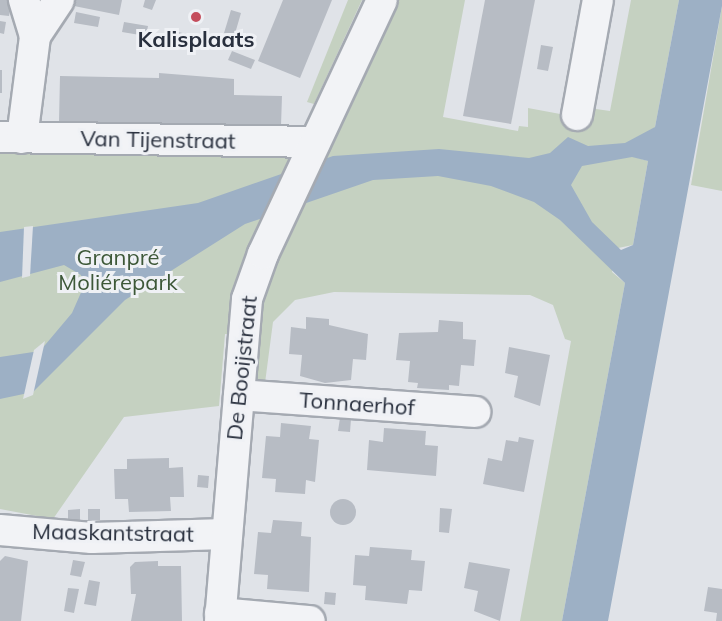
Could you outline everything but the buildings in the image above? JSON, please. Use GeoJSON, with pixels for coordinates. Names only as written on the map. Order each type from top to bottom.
{"type":"FeatureCollection","features":[{"type":"Feature","properties":{"kind":"street"},"geometry":{"type":"LineString","coordinates":[[24,0],[35,36]]}},
{"type":"Feature","properties":{"kind":"street"},"geometry":{"type":"LineString","coordinates":[[11,137],[35,36],[59,0]]}},
{"type":"Feature","properties":{"kind":"street","name":"De Booijstraat"},"geometry":{"type":"LineString","coordinates":[[220,617],[247,299],[280,217],[382,0]]}},
{"type":"Feature","properties":{"kind":"street"},"geometry":{"type":"LineString","coordinates":[[577,115],[598,0]]}},
{"type":"Feature","properties":{"kind":"street","name":"Van Tijenstraat"},"geometry":{"type":"LineString","coordinates":[[11,137],[310,153]]}},
{"type":"Feature","properties":{"kind":"street","name":"Tonnaerhof"},"geometry":{"type":"LineString","coordinates":[[239,395],[475,412]]}},
{"type":"Feature","properties":{"kind":"street","name":"Maaskantstraat"},"geometry":{"type":"LineString","coordinates":[[0,530],[92,538],[226,534]]}},
{"type":"Feature","properties":{"kind":"street"},"geometry":{"type":"LineString","coordinates":[[220,617],[310,621]]}},
{"type":"Feature","properties":{"kind":"green space"},"geometry":{"type":"Polygon","coordinates":[[[348,0],[362,0],[314,104],[307,102],[348,0]]]}},
{"type":"Feature","properties":{"kind":"green space","name":"Granpré Moliérepark"},"geometry":{"type":"Polygon","coordinates":[[[395,0],[465,0],[443,117],[518,131],[519,126],[528,127],[528,108],[587,119],[589,108],[610,111],[631,0],[679,0],[655,127],[635,157],[648,161],[633,245],[618,248],[612,272],[625,283],[562,621],[520,621],[571,341],[565,339],[553,305],[530,295],[334,292],[295,300],[273,322],[265,383],[256,383],[258,350],[252,337],[225,334],[219,406],[124,417],[53,519],[0,509],[0,144],[291,149],[395,0]]]}},
{"type":"Feature","properties":{"kind":"green space"},"geometry":{"type":"Polygon","coordinates":[[[722,6],[722,191],[691,185],[722,6]]]}},
{"type":"Feature","properties":{"kind":"water"},"geometry":{"type":"Polygon","coordinates":[[[679,0],[722,0],[608,621],[562,621],[625,283],[560,220],[534,202],[491,186],[438,176],[373,180],[245,224],[125,300],[33,392],[0,399],[0,357],[40,351],[72,313],[83,288],[81,275],[64,265],[0,282],[0,232],[198,203],[333,156],[439,149],[529,158],[550,153],[568,137],[588,146],[625,143],[655,127],[679,0]],[[632,157],[582,166],[571,185],[592,222],[621,250],[633,245],[648,161],[632,157]]]}},
{"type":"Feature","properties":{"kind":"pier"},"geometry":{"type":"Polygon","coordinates":[[[33,226],[30,276],[22,278],[24,227],[33,226]]]}},
{"type":"Feature","properties":{"kind":"pier"},"geometry":{"type":"Polygon","coordinates":[[[45,341],[33,395],[23,399],[34,350],[45,341]]]}},
{"type":"Feature","properties":{"kind":"place","name":"Kalisplaats"},"geometry":{"type":"Point","coordinates":[196,17]}}]}
